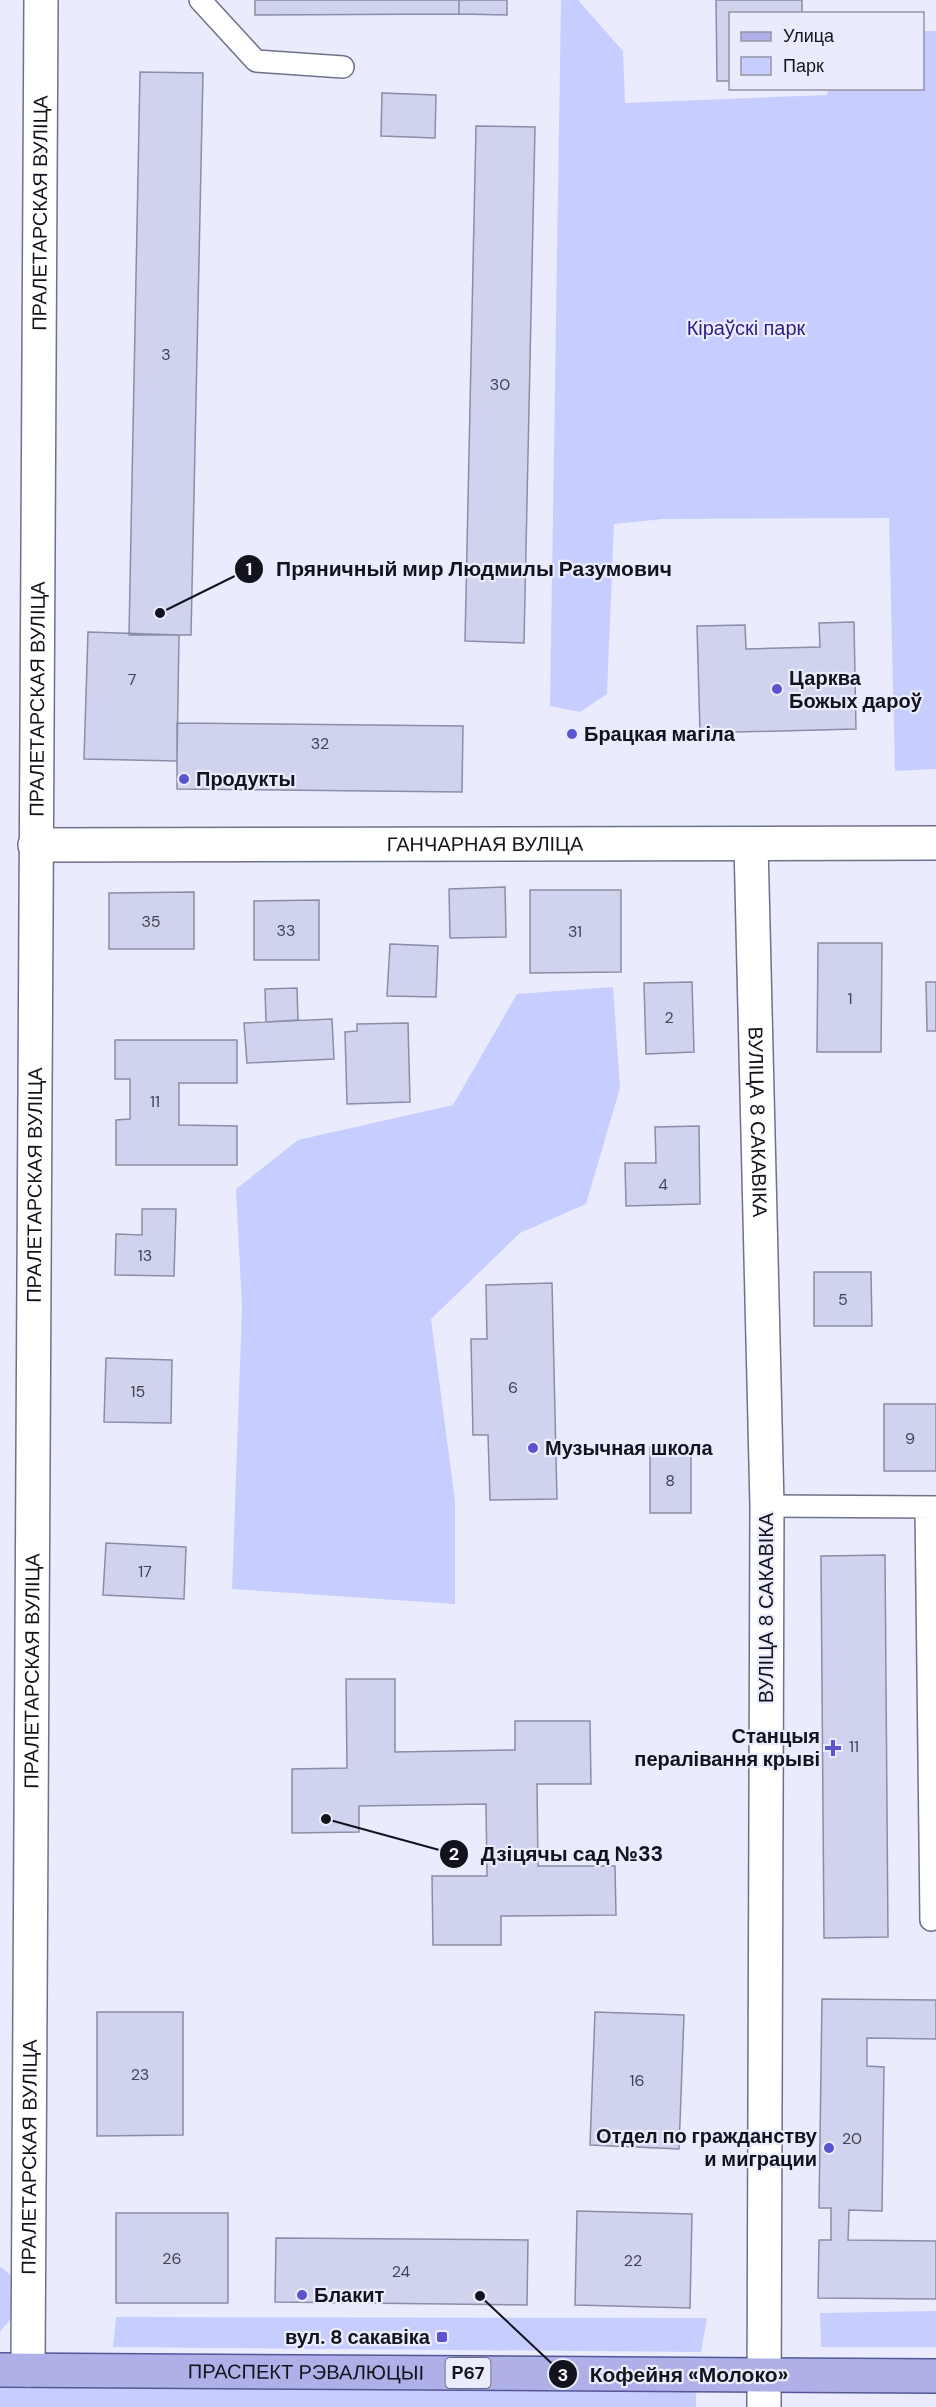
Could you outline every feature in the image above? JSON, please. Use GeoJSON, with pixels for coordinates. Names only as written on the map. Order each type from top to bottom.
{"type":"FeatureCollection","features":[{"type":"Feature","properties":{"kind":"main road","name":"ПРАСПЕКТ РЭВАЛЮЦЫІ"},"geometry":{"type":"LineString","coordinates":[[14,2370],[936,2376]]}},
{"type":"Feature","properties":{"kind":"street","name":"ПРАЛЕТАРСКАЯ ВУЛІЦА"},"geometry":{"type":"LineString","coordinates":[[14,2370],[35,845],[41,0]]}},
{"type":"Feature","properties":{"kind":"street","name":"ГАНЧАРНАЯ ВУЛІЦА"},"geometry":{"type":"LineString","coordinates":[[35,845],[936,843]]}},
{"type":"Feature","properties":{"kind":"street","name":"ВУЛІЦА 8 САКАВІКА"},"geometry":{"type":"LineString","coordinates":[[751,844],[766,1506],[764,2407]]}},
{"type":"Feature","properties":{"kind":"lane"},"geometry":{"type":"LineString","coordinates":[[200,0],[256,61],[343,67]]}},
{"type":"Feature","properties":{"kind":"lane"},"geometry":{"type":"LineString","coordinates":[[766,1506],[931,1507],[931,1920]]}},
{"type":"Feature","properties":{"kind":"green space","name":"Кіраўскі парк"},"geometry":{"type":"Polygon","coordinates":[[[561,0],[578,0],[623,51],[625,103],[827,95],[828,90],[924,90],[924,31],[936,31],[936,769],[895,771],[889,518],[663,519],[614,524],[607,694],[580,712],[550,706],[561,0]]]}},
{"type":"Feature","properties":{"kind":"green space"},"geometry":{"type":"Polygon","coordinates":[[[613,987],[620,1088],[586,1204],[520,1233],[431,1319],[455,1501],[455,1604],[232,1589],[242,1308],[236,1189],[298,1140],[453,1105],[517,994],[613,987]]]}},
{"type":"Feature","properties":{"kind":"green space"},"geometry":{"type":"Polygon","coordinates":[[[0,2267],[10,2275],[17,2300],[13,2315],[0,2332],[0,2267]]]}},
{"type":"Feature","properties":{"kind":"green space"},"geometry":{"type":"Polygon","coordinates":[[[936,2311],[936,2347],[821,2347],[820,2313],[936,2311]]]}},
{"type":"Feature","properties":{"kind":"green space"},"geometry":{"type":"Polygon","coordinates":[[[116,2317],[707,2318],[701,2352],[113,2347],[116,2317]]]}},
{"type":"Feature","properties":{"kind":"green space"},"geometry":{"type":"Polygon","coordinates":[[[696,2384],[696,2407],[0,2407],[0,2388],[696,2384]]]}},
{"type":"Feature","properties":{"kind":"building"},"geometry":{"type":"Polygon","coordinates":[[[255,0],[459,0],[459,14],[255,15],[255,0]]]}},
{"type":"Feature","properties":{"kind":"building"},"geometry":{"type":"Polygon","coordinates":[[[459,0],[507,0],[507,15],[459,14],[459,0]]]}},
{"type":"Feature","properties":{"kind":"building"},"geometry":{"type":"Polygon","coordinates":[[[716,0],[802,0],[802,12],[729,12],[729,81],[717,81],[716,0]]]}},
{"type":"Feature","properties":{"kind":"building"},"geometry":{"type":"Polygon","coordinates":[[[140,72],[203,73],[191,635],[129,635],[140,72]]]}},
{"type":"Feature","properties":{"kind":"building"},"geometry":{"type":"Polygon","coordinates":[[[382,93],[436,95],[435,138],[381,136],[382,93]]]}},
{"type":"Feature","properties":{"kind":"building"},"geometry":{"type":"Polygon","coordinates":[[[476,126],[535,127],[524,643],[465,641],[476,126]]]}},
{"type":"Feature","properties":{"kind":"building","name":"Царква Божых дароў"},"geometry":{"type":"Polygon","coordinates":[[[854,622],[856,729],[700,733],[697,626],[745,625],[746,649],[820,647],[819,623],[854,622]]]}},
{"type":"Feature","properties":{"kind":"building"},"geometry":{"type":"Polygon","coordinates":[[[88,632],[179,635],[177,761],[84,759],[88,632]]]}},
{"type":"Feature","properties":{"kind":"building"},"geometry":{"type":"Polygon","coordinates":[[[177,723],[463,726],[462,792],[177,789],[177,723]]]}},
{"type":"Feature","properties":{"kind":"building"},"geometry":{"type":"Polygon","coordinates":[[[505,887],[506,937],[450,938],[449,889],[505,887]]]}},
{"type":"Feature","properties":{"kind":"building"},"geometry":{"type":"Polygon","coordinates":[[[530,890],[621,890],[621,972],[530,973],[530,890]]]}},
{"type":"Feature","properties":{"kind":"building"},"geometry":{"type":"Polygon","coordinates":[[[194,892],[194,949],[109,949],[109,893],[194,892]]]}},
{"type":"Feature","properties":{"kind":"building"},"geometry":{"type":"Polygon","coordinates":[[[319,900],[319,960],[254,960],[254,901],[319,900]]]}},
{"type":"Feature","properties":{"kind":"building"},"geometry":{"type":"Polygon","coordinates":[[[818,943],[882,943],[881,1052],[817,1052],[818,943]]]}},
{"type":"Feature","properties":{"kind":"building"},"geometry":{"type":"Polygon","coordinates":[[[390,944],[438,946],[436,997],[387,996],[390,944]]]}},
{"type":"Feature","properties":{"kind":"building"},"geometry":{"type":"Polygon","coordinates":[[[692,982],[694,1052],[646,1054],[644,983],[692,982]]]}},
{"type":"Feature","properties":{"kind":"building"},"geometry":{"type":"Polygon","coordinates":[[[926,982],[936,982],[936,1031],[927,1031],[926,982]]]}},
{"type":"Feature","properties":{"kind":"building"},"geometry":{"type":"Polygon","coordinates":[[[297,988],[298,1020],[266,1022],[265,989],[297,988]]]}},
{"type":"Feature","properties":{"kind":"building"},"geometry":{"type":"Polygon","coordinates":[[[332,1019],[334,1059],[247,1063],[244,1023],[332,1019]]]}},
{"type":"Feature","properties":{"kind":"building"},"geometry":{"type":"Polygon","coordinates":[[[408,1023],[410,1102],[347,1104],[345,1032],[357,1031],[357,1024],[408,1023]]]}},
{"type":"Feature","properties":{"kind":"building"},"geometry":{"type":"Polygon","coordinates":[[[115,1040],[237,1040],[237,1083],[179,1083],[179,1125],[237,1126],[237,1165],[116,1165],[116,1120],[130,1119],[130,1079],[115,1079],[115,1040]]]}},
{"type":"Feature","properties":{"kind":"building"},"geometry":{"type":"Polygon","coordinates":[[[699,1126],[700,1204],[626,1206],[625,1163],[656,1163],[655,1127],[699,1126]]]}},
{"type":"Feature","properties":{"kind":"building"},"geometry":{"type":"Polygon","coordinates":[[[142,1209],[176,1209],[174,1276],[115,1275],[116,1234],[142,1235],[142,1209]]]}},
{"type":"Feature","properties":{"kind":"building"},"geometry":{"type":"Polygon","coordinates":[[[814,1272],[871,1272],[872,1326],[814,1326],[814,1272]]]}},
{"type":"Feature","properties":{"kind":"building"},"geometry":{"type":"Polygon","coordinates":[[[552,1283],[557,1499],[490,1500],[488,1435],[473,1435],[471,1339],[487,1339],[486,1285],[552,1283]]]}},
{"type":"Feature","properties":{"kind":"building"},"geometry":{"type":"Polygon","coordinates":[[[106,1358],[172,1360],[171,1423],[104,1422],[106,1358]]]}},
{"type":"Feature","properties":{"kind":"building"},"geometry":{"type":"Polygon","coordinates":[[[884,1404],[936,1404],[936,1471],[884,1471],[884,1404]]]}},
{"type":"Feature","properties":{"kind":"building"},"geometry":{"type":"Polygon","coordinates":[[[691,1446],[691,1513],[650,1513],[650,1447],[691,1446]]]}},
{"type":"Feature","properties":{"kind":"building"},"geometry":{"type":"Polygon","coordinates":[[[106,1543],[186,1547],[184,1599],[103,1595],[106,1543]]]}},
{"type":"Feature","properties":{"kind":"building"},"geometry":{"type":"Polygon","coordinates":[[[885,1555],[888,1937],[824,1938],[821,1556],[885,1555]]]}},
{"type":"Feature","properties":{"kind":"building"},"geometry":{"type":"Polygon","coordinates":[[[346,1679],[395,1679],[395,1752],[515,1750],[515,1721],[590,1721],[591,1784],[537,1784],[538,1866],[615,1866],[616,1915],[501,1916],[501,1945],[433,1945],[432,1876],[487,1876],[486,1804],[359,1806],[359,1832],[292,1833],[292,1769],[347,1768],[346,1679]]]}},
{"type":"Feature","properties":{"kind":"building"},"geometry":{"type":"Polygon","coordinates":[[[822,1999],[936,2000],[936,2039],[867,2038],[867,2066],[884,2067],[882,2211],[849,2210],[848,2240],[936,2241],[936,2299],[818,2298],[819,2240],[831,2240],[831,2208],[819,2208],[822,1999]]]}},
{"type":"Feature","properties":{"kind":"building"},"geometry":{"type":"Polygon","coordinates":[[[97,2012],[183,2012],[183,2135],[97,2136],[97,2012]]]}},
{"type":"Feature","properties":{"kind":"building"},"geometry":{"type":"Polygon","coordinates":[[[595,2012],[684,2015],[679,2149],[590,2145],[595,2012]]]}},
{"type":"Feature","properties":{"kind":"building"},"geometry":{"type":"Polygon","coordinates":[[[577,2211],[692,2214],[690,2308],[575,2305],[577,2211]]]}},
{"type":"Feature","properties":{"kind":"building"},"geometry":{"type":"Polygon","coordinates":[[[116,2213],[228,2213],[228,2303],[116,2303],[116,2213]]]}},
{"type":"Feature","properties":{"kind":"building"},"geometry":{"type":"Polygon","coordinates":[[[276,2238],[528,2240],[527,2305],[275,2302],[276,2238]]]}},
{"type":"Feature","properties":{"kind":"place","name":"Пряничный мир Людмилы Разумович"},"geometry":{"type":"Point","coordinates":[160,613]}},
{"type":"Feature","properties":{"kind":"place","name":"Царква Божых дароў"},"geometry":{"type":"Point","coordinates":[777,689]}},
{"type":"Feature","properties":{"kind":"place","name":"Брацкая магіла"},"geometry":{"type":"Point","coordinates":[572,734]}},
{"type":"Feature","properties":{"kind":"place","name":"Продукты"},"geometry":{"type":"Point","coordinates":[184,779]}},
{"type":"Feature","properties":{"kind":"place","name":"Музычная школа"},"geometry":{"type":"Point","coordinates":[533,1448]}},
{"type":"Feature","properties":{"kind":"place","name":"Станцыя пералівання крыві"},"geometry":{"type":"Point","coordinates":[833,1748]}},
{"type":"Feature","properties":{"kind":"place","name":"Дзіцячы сад №33"},"geometry":{"type":"Point","coordinates":[326,1819]}},
{"type":"Feature","properties":{"kind":"place","name":"Отдел по гражданству и миграции"},"geometry":{"type":"Point","coordinates":[829,2148]}},
{"type":"Feature","properties":{"kind":"place","name":"Блакит"},"geometry":{"type":"Point","coordinates":[302,2295]}},
{"type":"Feature","properties":{"kind":"place","name":"Кофейня «Молоко»"},"geometry":{"type":"Point","coordinates":[480,2296]}},
{"type":"Feature","properties":{"kind":"place","name":"вул. 8 сакавіка"},"geometry":{"type":"Point","coordinates":[442,2337]}}]}
